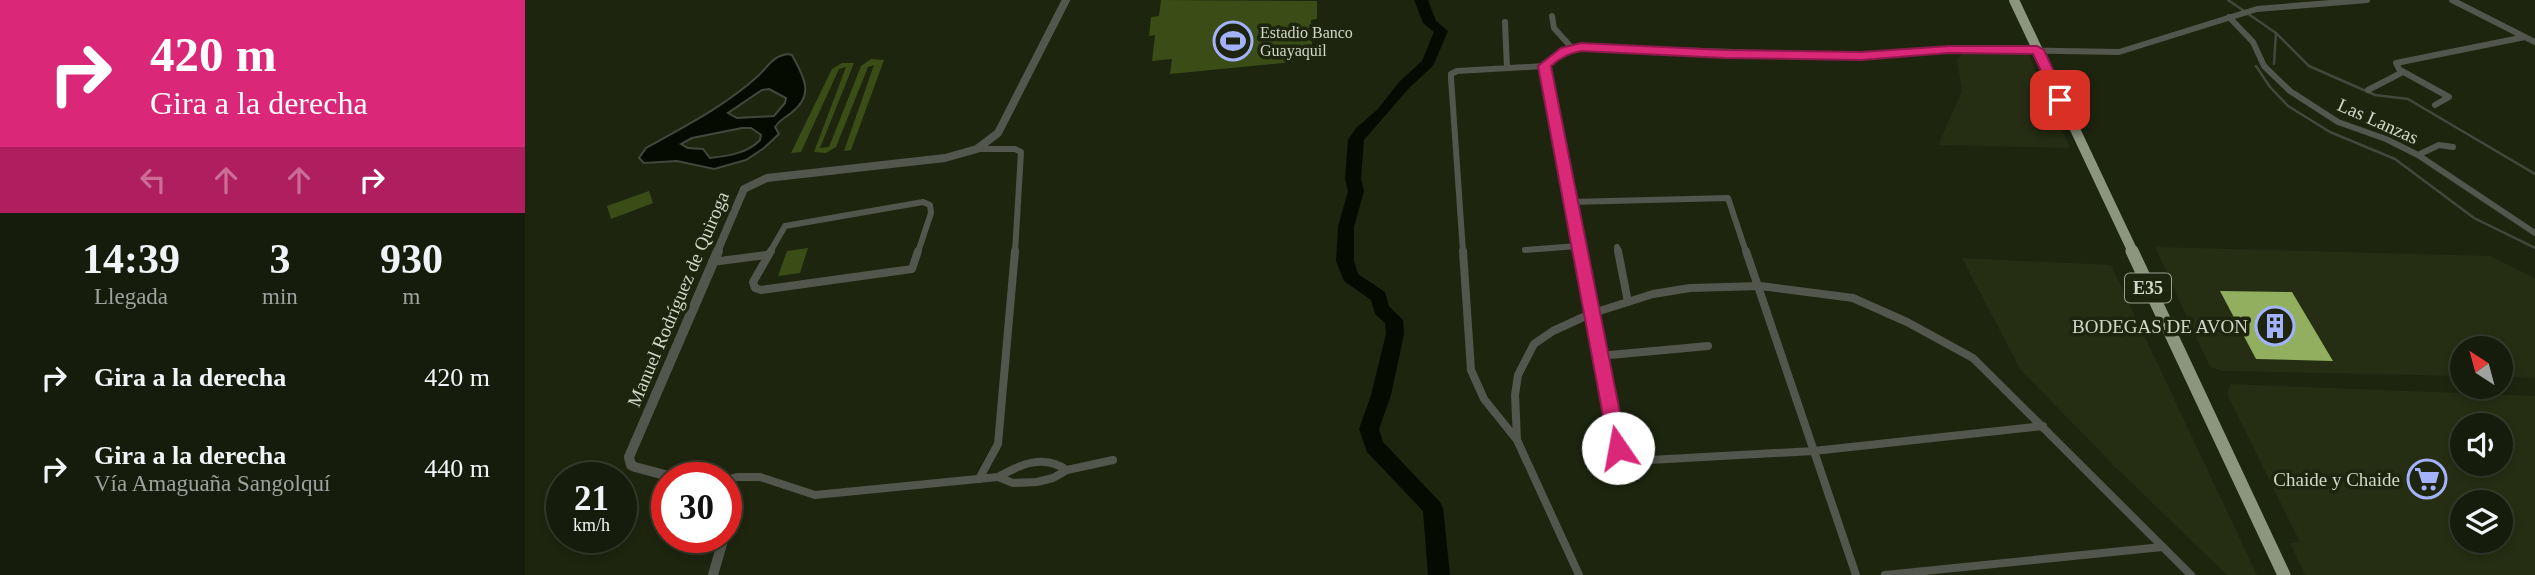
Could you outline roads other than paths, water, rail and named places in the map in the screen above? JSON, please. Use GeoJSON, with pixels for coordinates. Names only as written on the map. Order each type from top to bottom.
{"type":"FeatureCollection","features":[{"type":"Feature","properties":{"kind":"highway","name":"E35"},"geometry":{"type":"LineString","coordinates":[[2014,0],[2284,575]]}},
{"type":"Feature","properties":{"kind":"street","name":"Manuel Rodríguez de Quiroga"},"geometry":{"type":"LineString","coordinates":[[651,471],[631,465],[629,457],[744,189],[757,181],[945,158],[977,149],[998,133],[1066,0]]}},
{"type":"Feature","properties":{"kind":"street"},"geometry":{"type":"LineString","coordinates":[[1579,575],[1517,440],[1490,410],[1478,390],[1471,370],[1451,74],[1458,71],[1545,66],[1572,48],[1861,56],[1949,50],[2119,52],[2257,9],[2367,0]]}},
{"type":"Feature","properties":{"kind":"street"},"geometry":{"type":"LineString","coordinates":[[2452,0],[2535,42]]}},
{"type":"Feature","properties":{"kind":"street"},"geometry":{"type":"LineString","coordinates":[[1552,16],[1554,28],[1572,48]]}},
{"type":"Feature","properties":{"kind":"street","name":"Las Lanzas"},"geometry":{"type":"LineString","coordinates":[[2231,16],[2253,42],[2264,66],[2290,91],[2338,122],[2386,139],[2418,156],[2535,233]]}},
{"type":"Feature","properties":{"kind":"street"},"geometry":{"type":"LineString","coordinates":[[1505,23],[1507,68]]}},
{"type":"Feature","properties":{"kind":"street"},"geometry":{"type":"LineString","coordinates":[[2368,90],[2401,72],[2396,62],[2525,37]]}},
{"type":"Feature","properties":{"kind":"street"},"geometry":{"type":"LineString","coordinates":[[1545,66],[1599,356],[1618,448],[1623,457],[1632,461],[1814,451],[2043,426]]}},
{"type":"Feature","properties":{"kind":"street"},"geometry":{"type":"LineString","coordinates":[[2399,69],[2449,97],[2435,105]]}},
{"type":"Feature","properties":{"kind":"street"},"geometry":{"type":"LineString","coordinates":[[2418,156],[2439,145],[2453,147]]}},
{"type":"Feature","properties":{"kind":"street"},"geometry":{"type":"LineString","coordinates":[[977,149],[1015,149],[1021,152],[1014,272],[998,444],[979,479]]}},
{"type":"Feature","properties":{"kind":"street"},"geometry":{"type":"LineString","coordinates":[[1570,202],[1728,198],[1856,575]]}},
{"type":"Feature","properties":{"kind":"street"},"geometry":{"type":"LineString","coordinates":[[923,202],[930,205],[931,214],[915,265],[907,271],[761,290],[755,288],[753,282],[766,256],[785,226],[790,223],[907,204],[923,202]]}},
{"type":"Feature","properties":{"kind":"street"},"geometry":{"type":"LineString","coordinates":[[1525,250],[1578,246]]}},
{"type":"Feature","properties":{"kind":"street"},"geometry":{"type":"LineString","coordinates":[[1617,247],[1628,302]]}},
{"type":"Feature","properties":{"kind":"street"},"geometry":{"type":"LineString","coordinates":[[712,262],[766,256]]}},
{"type":"Feature","properties":{"kind":"street"},"geometry":{"type":"LineString","coordinates":[[1517,440],[1515,395],[1523,361],[1534,344],[1553,331],[1591,314],[1653,294],[1690,288],[1760,286],[1846,297],[1906,322],[1973,358],[2191,575]]}},
{"type":"Feature","properties":{"kind":"street"},"geometry":{"type":"LineString","coordinates":[[1599,356],[1708,346]]}},
{"type":"Feature","properties":{"kind":"street"},"geometry":{"type":"LineString","coordinates":[[997,477],[1020,484],[1053,478],[1067,470],[1113,460]]}},
{"type":"Feature","properties":{"kind":"street"},"geometry":{"type":"LineString","coordinates":[[742,478],[758,475],[791,490],[815,495],[997,477],[1029,463],[1044,461],[1058,463],[1067,470]]}},
{"type":"Feature","properties":{"kind":"street"},"geometry":{"type":"LineString","coordinates":[[1885,575],[2162,547]]}},
{"type":"Feature","properties":{"kind":"street"},"geometry":{"type":"LineString","coordinates":[[713,575],[719,553]]}},
{"type":"Feature","properties":{"kind":"waterway"},"geometry":{"type":"LineString","coordinates":[[1421,0],[1430,23],[1441,31],[1428,63],[1405,84],[1382,113],[1361,131],[1356,140],[1353,179],[1356,191],[1346,227],[1345,261],[1350,277],[1379,297],[1381,309],[1394,320],[1395,334],[1381,395],[1369,429],[1374,446],[1433,508],[1439,575]]}},
{"type":"Feature","properties":{"kind":"waterway"},"geometry":{"type":"LineString","coordinates":[[2228,0],[2276,33]]}},
{"type":"Feature","properties":{"kind":"waterway"},"geometry":{"type":"LineString","coordinates":[[2274,64],[2276,33]]}},
{"type":"Feature","properties":{"kind":"waterway"},"geometry":{"type":"LineString","coordinates":[[2276,33],[2309,66],[2375,95],[2408,99],[2535,174]]}},
{"type":"Feature","properties":{"kind":"waterway"},"geometry":{"type":"LineString","coordinates":[[2256,66],[2270,87],[2288,106],[2330,132],[2395,159],[2474,218],[2535,248]]}},
{"type":"Feature","properties":{"kind":"place","name":"Estadio Banco Guayaquil"},"geometry":{"type":"Point","coordinates":[1233,41]}},
{"type":"Feature","properties":{"kind":"place","name":"BODEGAS DE AVON"},"geometry":{"type":"Point","coordinates":[2275,326]}},
{"type":"Feature","properties":{"kind":"place","name":"Chaide y Chaide"},"geometry":{"type":"Point","coordinates":[2427,479]}}]}
